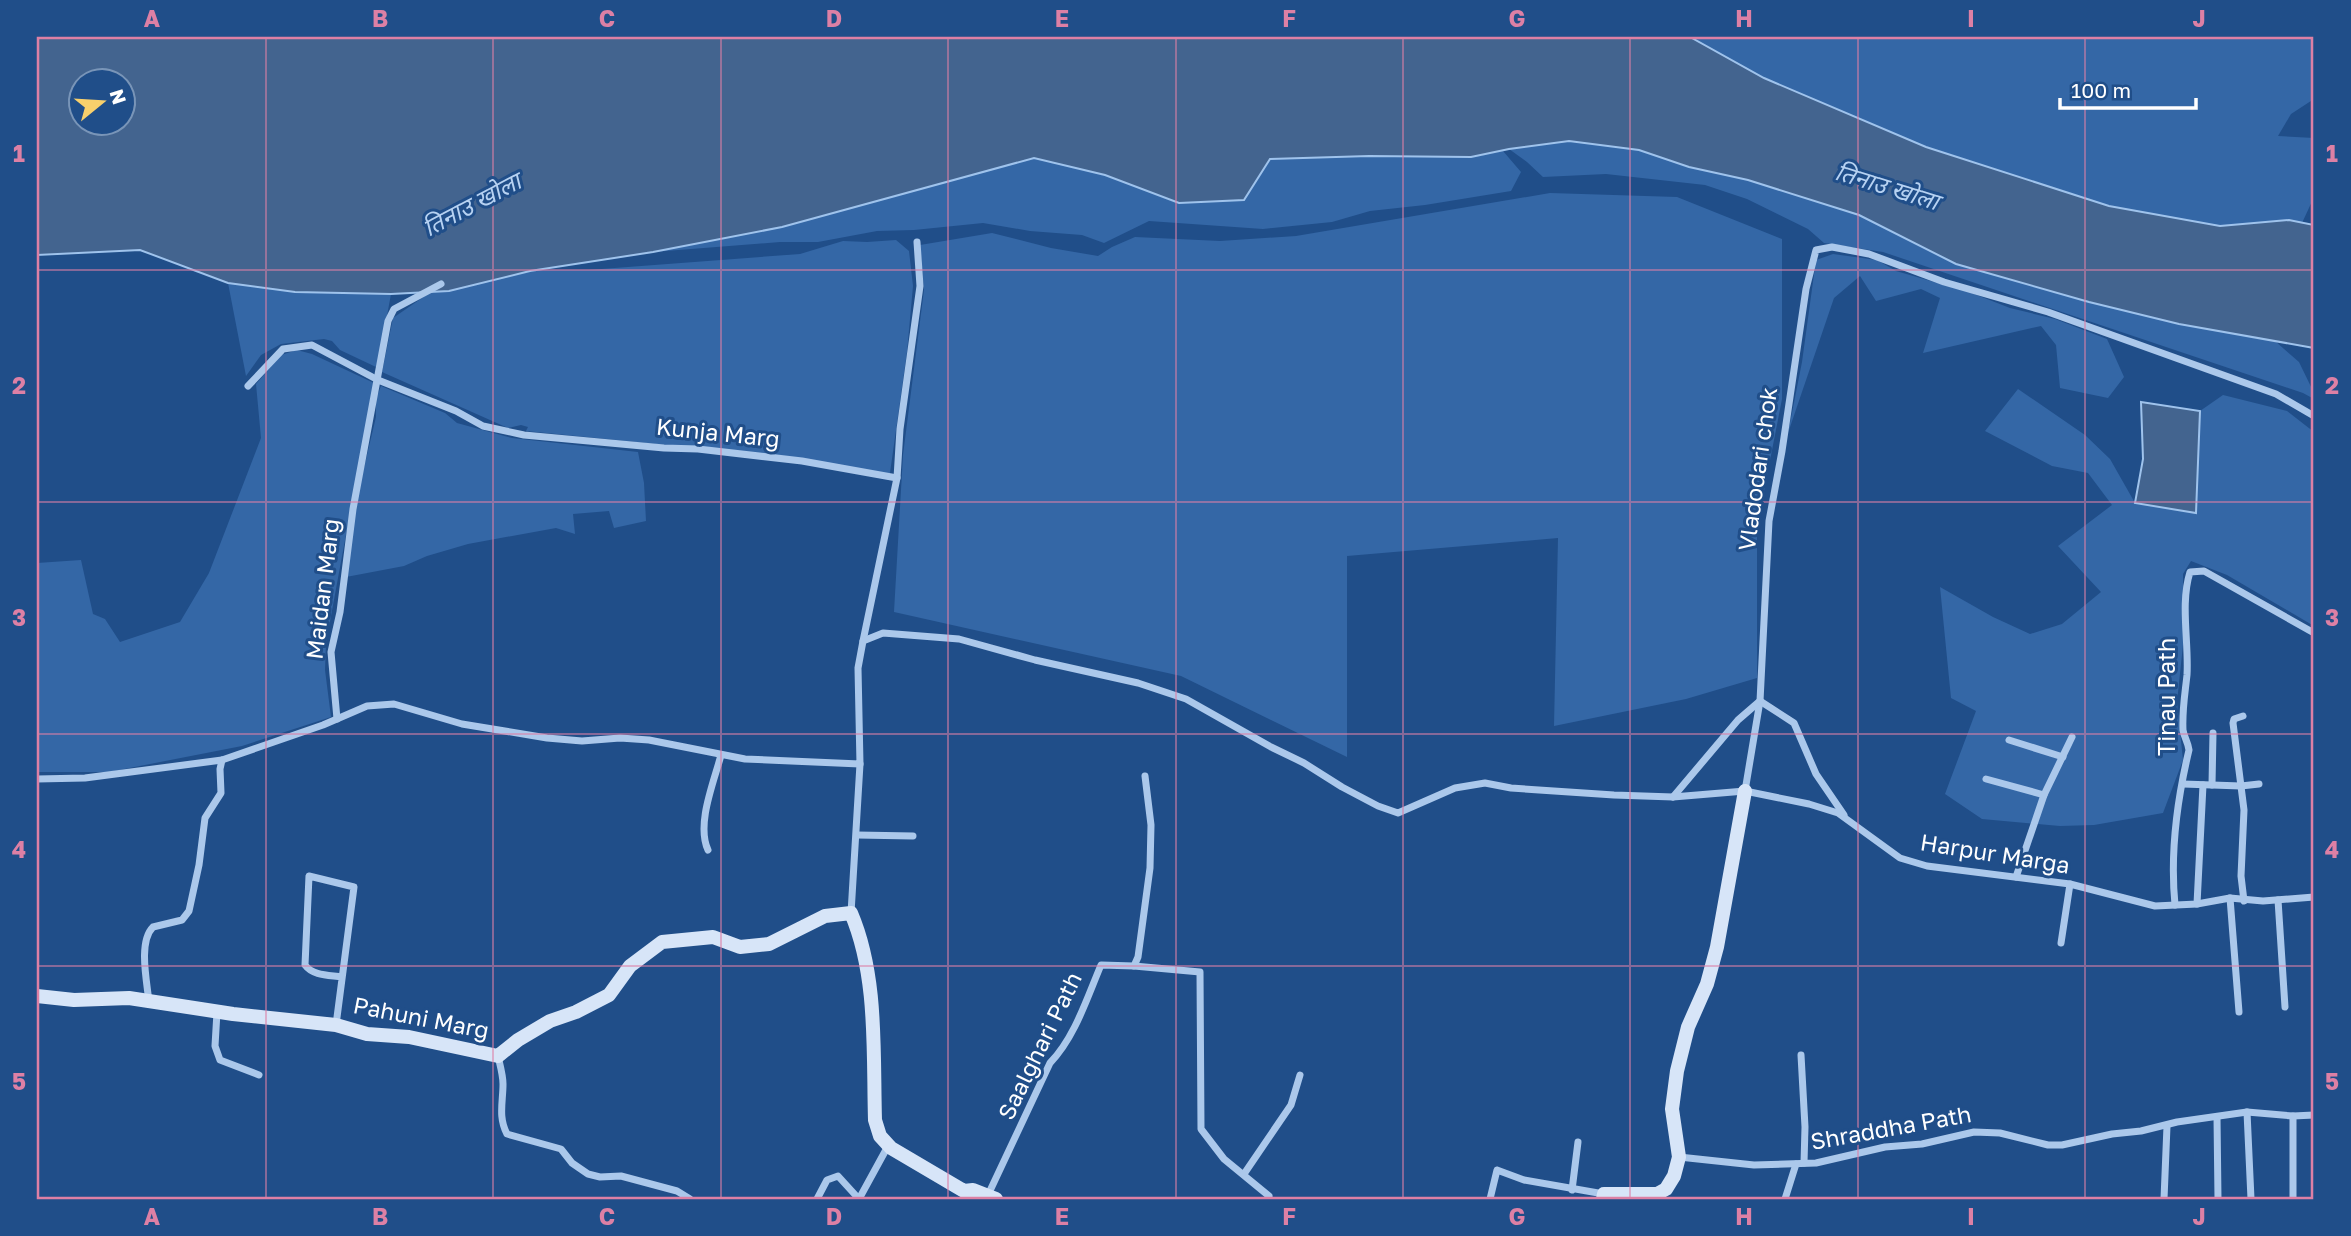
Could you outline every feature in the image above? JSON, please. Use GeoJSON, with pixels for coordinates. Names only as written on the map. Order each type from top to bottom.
{"type":"FeatureCollection","features":[{"type":"Feature","properties":{"kind":"street"},"geometry":{"type":"LineString","coordinates":[[917,243],[920,286],[900,429],[897,478],[858,668],[860,764],[851,913],[862,937],[867,970],[875,1120],[880,1136],[888,1145],[963,1195],[973,1190],[992,1198]]}},
{"type":"Feature","properties":{"kind":"street","name":"Vladodari chok"},"geometry":{"type":"LineString","coordinates":[[1679,1157],[1672,1109],[1677,1072],[1689,1027],[1707,984],[1717,947],[1745,791],[1760,701],[1769,521],[1806,289],[1811,261],[1816,250],[1832,247],[1869,254],[1944,282],[2048,312],[2276,394],[2314,416]]}},
{"type":"Feature","properties":{"kind":"street"},"geometry":{"type":"LineString","coordinates":[[248,386],[283,349],[312,345],[378,380],[388,321],[394,309],[441,284]]}},
{"type":"Feature","properties":{"kind":"street","name":"Kunja Marg"},"geometry":{"type":"LineString","coordinates":[[378,380],[456,411],[483,426],[524,435],[613,441],[803,461],[897,478]]}},
{"type":"Feature","properties":{"kind":"street","name":"Maidan Marg"},"geometry":{"type":"LineString","coordinates":[[337,719],[331,652],[378,380]]}},
{"type":"Feature","properties":{"kind":"street","name":"Tinau Path"},"geometry":{"type":"LineString","coordinates":[[2175,905],[2174,844],[2179,794],[2189,750],[2183,734],[2183,702],[2187,677],[2187,599],[2190,572],[2204,571],[2314,633]]}},
{"type":"Feature","properties":{"kind":"street","name":"Harpur Marga"},"geometry":{"type":"LineString","coordinates":[[863,641],[883,633],[959,639],[1035,660],[1138,683],[1186,699],[1304,763],[1342,787],[1398,813],[1466,784],[1485,783],[1558,792],[1673,797],[1745,791],[1838,813],[1900,858],[1927,866],[2070,884],[2155,906],[2197,904],[2230,898],[2244,901],[2314,897]]}},
{"type":"Feature","properties":{"kind":"street"},"geometry":{"type":"LineString","coordinates":[[1673,797],[1738,720],[1760,701],[1794,723],[1816,774],[1849,821]]}},
{"type":"Feature","properties":{"kind":"street"},"geometry":{"type":"LineString","coordinates":[[37,779],[85,778],[222,760],[367,706],[394,704],[496,731],[582,741],[620,738],[649,740],[721,755],[769,761],[860,764]]}},
{"type":"Feature","properties":{"kind":"street"},"geometry":{"type":"LineString","coordinates":[[2243,716],[2237,717],[2233,723],[2244,810],[2241,876],[2244,901]]}},
{"type":"Feature","properties":{"kind":"street"},"geometry":{"type":"LineString","coordinates":[[2212,785],[2213,733]]}},
{"type":"Feature","properties":{"kind":"street"},"geometry":{"type":"LineString","coordinates":[[2017,877],[2044,795],[2072,737]]}},
{"type":"Feature","properties":{"kind":"street"},"geometry":{"type":"LineString","coordinates":[[2008,740],[2063,757]]}},
{"type":"Feature","properties":{"kind":"street"},"geometry":{"type":"LineString","coordinates":[[708,850],[702,838],[721,755]]}},
{"type":"Feature","properties":{"kind":"street"},"geometry":{"type":"LineString","coordinates":[[149,1002],[147,937],[153,927],[181,920],[189,911],[205,818],[221,793],[222,760]]}},
{"type":"Feature","properties":{"kind":"street"},"geometry":{"type":"LineString","coordinates":[[1145,776],[1150,825],[1150,868],[1138,957],[1134,966],[1200,972],[1201,1129],[1224,1159],[1269,1196]]}},
{"type":"Feature","properties":{"kind":"street"},"geometry":{"type":"LineString","coordinates":[[1986,779],[2044,795]]}},
{"type":"Feature","properties":{"kind":"street"},"geometry":{"type":"LineString","coordinates":[[2183,784],[2259,784]]}},
{"type":"Feature","properties":{"kind":"street"},"geometry":{"type":"LineString","coordinates":[[2197,904],[2203,785]]}},
{"type":"Feature","properties":{"kind":"street"},"geometry":{"type":"LineString","coordinates":[[857,835],[913,836]]}},
{"type":"Feature","properties":{"kind":"street"},"geometry":{"type":"LineString","coordinates":[[336,1025],[354,887],[309,876],[304,965],[309,970],[342,977]]}},
{"type":"Feature","properties":{"kind":"street"},"geometry":{"type":"LineString","coordinates":[[2061,943],[2070,884]]}},
{"type":"Feature","properties":{"kind":"street"},"geometry":{"type":"LineString","coordinates":[[2230,898],[2239,1012]]}},
{"type":"Feature","properties":{"kind":"street"},"geometry":{"type":"LineString","coordinates":[[2278,900],[2285,1007]]}},
{"type":"Feature","properties":{"kind":"street","name":"Pahuni Marg"},"geometry":{"type":"LineString","coordinates":[[37,996],[74,1000],[129,998],[217,1012],[336,1025],[367,1034],[409,1037],[498,1056],[518,1040],[550,1021],[576,1012],[609,995],[630,966],[662,942],[713,937],[740,947],[769,944],[825,916],[851,913]]}},
{"type":"Feature","properties":{"kind":"street","name":"Saalghari Path"},"geometry":{"type":"LineString","coordinates":[[992,1198],[1050,1063],[1070,1035],[1101,965],[1134,966]]}},
{"type":"Feature","properties":{"kind":"street"},"geometry":{"type":"LineString","coordinates":[[217,1012],[215,1046],[220,1060],[259,1075]]}},
{"type":"Feature","properties":{"kind":"street"},"geometry":{"type":"LineString","coordinates":[[1785,1199],[1800,1163],[1805,1127],[1801,1055]]}},
{"type":"Feature","properties":{"kind":"street"},"geometry":{"type":"LineString","coordinates":[[498,1056],[503,1083],[501,1111],[507,1134],[561,1149],[572,1163],[588,1174],[600,1177],[621,1175],[677,1191],[690,1199]]}},
{"type":"Feature","properties":{"kind":"street"},"geometry":{"type":"LineString","coordinates":[[1244,1174],[1292,1105],[1300,1075]]}},
{"type":"Feature","properties":{"kind":"street"},"geometry":{"type":"LineString","coordinates":[[2248,1112],[2251,1199]]}},
{"type":"Feature","properties":{"kind":"street","name":"Shraddha Path"},"geometry":{"type":"LineString","coordinates":[[1679,1157],[1754,1165],[1816,1163],[1885,1147],[1922,1143],[1974,1132],[2000,1133],[2048,1145],[2062,1145],[2177,1122],[2248,1112],[2314,1115]]}},
{"type":"Feature","properties":{"kind":"street"},"geometry":{"type":"LineString","coordinates":[[2217,1116],[2218,1199]]}},
{"type":"Feature","properties":{"kind":"street"},"geometry":{"type":"LineString","coordinates":[[2293,1116],[2293,1199]]}},
{"type":"Feature","properties":{"kind":"street"},"geometry":{"type":"LineString","coordinates":[[2164,1199],[2167,1126]]}},
{"type":"Feature","properties":{"kind":"street"},"geometry":{"type":"LineString","coordinates":[[1572,1190],[1578,1142]]}},
{"type":"Feature","properties":{"kind":"street"},"geometry":{"type":"LineString","coordinates":[[817,1199],[827,1180],[838,1176],[859,1199],[888,1145]]}},
{"type":"Feature","properties":{"kind":"street"},"geometry":{"type":"LineString","coordinates":[[1490,1199],[1497,1170],[1524,1180],[1604,1197],[1662,1197],[1674,1176],[1679,1157]]}},
{"type":"Feature","properties":{"kind":"shaded area"},"geometry":{"type":"Polygon","coordinates":[[[1690,37],[2314,37],[2314,99],[2291,114],[2278,136],[2314,138],[2314,197],[2302,223],[2288,220],[2220,226],[2109,206],[1926,147],[1764,78],[1690,37]]]}},
{"type":"Feature","properties":{"kind":"shaded area"},"geometry":{"type":"Polygon","coordinates":[[[1569,141],[1639,150],[1689,167],[1748,180],[1859,215],[1956,264],[2089,302],[2179,324],[2275,341],[2299,362],[2314,393],[2314,399],[2303,393],[1883,252],[1824,243],[1808,229],[1747,199],[1705,185],[1606,174],[1543,177],[1509,149],[1569,141]]]}},
{"type":"Feature","properties":{"kind":"shaded area"},"geometry":{"type":"Polygon","coordinates":[[[1503,151],[1521,172],[1511,191],[1370,211],[1332,222],[1263,229],[1149,221],[1104,243],[1082,235],[1030,231],[983,223],[877,231],[818,242],[780,242],[653,252],[782,227],[1034,158],[1105,175],[1244,200],[1270,159],[1471,157],[1503,151]]]}},
{"type":"Feature","properties":{"kind":"shaded area"},"geometry":{"type":"Polygon","coordinates":[[[1550,193],[1677,197],[1782,239],[1782,399],[1757,527],[1757,678],[1686,699],[1554,726],[1558,538],[1347,556],[1347,757],[1181,676],[894,612],[903,455],[924,290],[920,245],[992,233],[1051,248],[1098,256],[1135,237],[1220,241],[1296,236],[1550,193]]]}},
{"type":"Feature","properties":{"kind":"shaded area"},"geometry":{"type":"Polygon","coordinates":[[[896,240],[909,251],[913,286],[907,352],[889,480],[807,459],[526,431],[528,427],[521,425],[508,428],[382,372],[393,318],[435,289],[539,270],[588,270],[800,254],[843,241],[896,240]]]}},
{"type":"Feature","properties":{"kind":"shaded area"},"geometry":{"type":"Polygon","coordinates":[[[1833,254],[1877,260],[1896,271],[1969,292],[2010,308],[2055,319],[2107,339],[2124,377],[2108,398],[2060,388],[2056,345],[2041,326],[1923,353],[1940,298],[1921,289],[1876,301],[1860,276],[1834,298],[1788,433],[1802,362],[1816,260],[1833,254]]]}},
{"type":"Feature","properties":{"kind":"shaded area"},"geometry":{"type":"Polygon","coordinates":[[[228,283],[295,292],[391,294],[376,367],[324,339],[281,344],[261,355],[246,376],[228,283]]]}},
{"type":"Feature","properties":{"kind":"shaded area"},"geometry":{"type":"Polygon","coordinates":[[[297,350],[312,354],[374,383],[326,643],[325,670],[331,717],[242,746],[109,772],[37,772],[37,563],[81,560],[93,614],[105,619],[120,642],[180,622],[209,573],[261,438],[256,384],[281,355],[297,350]]]}},
{"type":"Feature","properties":{"kind":"shaded area"},"geometry":{"type":"Polygon","coordinates":[[[381,386],[445,413],[457,423],[512,438],[638,452],[644,483],[646,521],[614,528],[609,511],[573,514],[575,534],[556,528],[468,544],[404,566],[346,577],[357,497],[376,417],[376,399],[381,386]]]}},
{"type":"Feature","properties":{"kind":"shaded area"},"geometry":{"type":"Polygon","coordinates":[[[2018,389],[2085,435],[2110,459],[2135,503],[2193,512],[2200,411],[2223,395],[2287,411],[2314,432],[2314,626],[2227,575],[2191,561],[2183,574],[2183,645],[2177,702],[2183,760],[2163,813],[2094,825],[2060,826],[1982,819],[1945,794],[1976,711],[1951,698],[1940,587],[2030,634],[2062,624],[2101,592],[2058,546],[2112,505],[2088,473],[2052,466],[1985,431],[2018,389]]]}},
{"type":"Feature","properties":{"kind":"water","name":"तिनाउ खोला"},"geometry":{"type":"Polygon","coordinates":[[[37,37],[1690,37],[1764,78],[1926,147],[2109,206],[2220,226],[2289,220],[2314,225],[2314,348],[2179,324],[2089,302],[1956,264],[1859,215],[1748,180],[1689,167],[1639,150],[1569,141],[1471,157],[1270,159],[1244,200],[1179,203],[1105,175],[1034,158],[782,227],[653,252],[530,271],[449,291],[391,294],[295,292],[228,283],[140,250],[37,255],[37,37]]]}},
{"type":"Feature","properties":{"kind":"water"},"geometry":{"type":"Polygon","coordinates":[[[2141,402],[2200,411],[2196,513],[2135,503],[2143,459],[2141,402]]]}}]}
